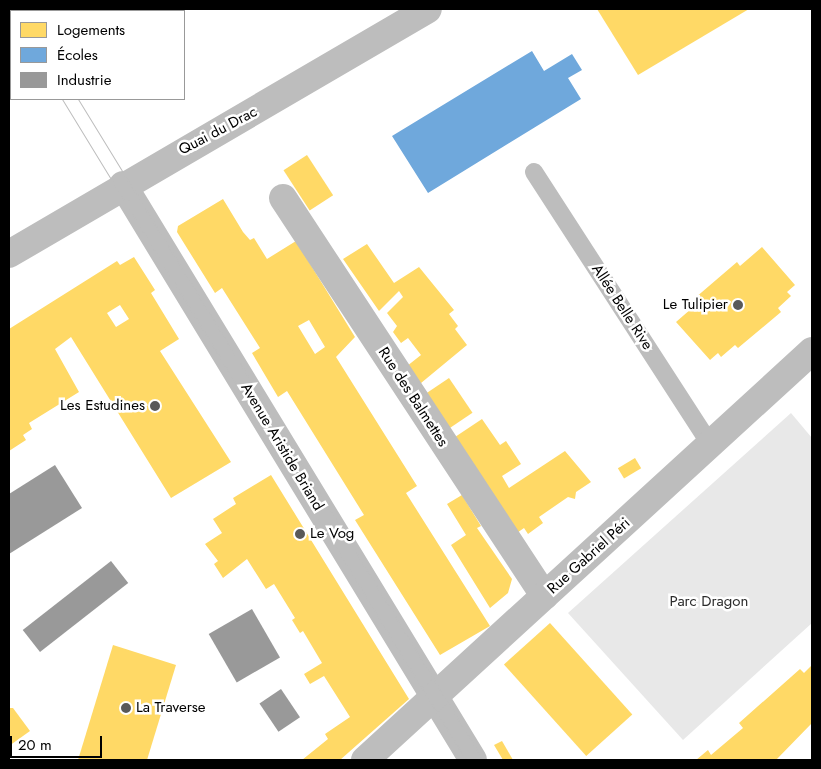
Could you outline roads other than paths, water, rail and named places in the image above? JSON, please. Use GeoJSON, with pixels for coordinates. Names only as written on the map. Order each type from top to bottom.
{"type":"FeatureCollection","features":[{"type":"Feature","properties":{"kind":"street","name":"Quai du Drac"},"geometry":{"type":"LineString","coordinates":[[9,254],[123,185],[274,101],[428,9]]}},
{"type":"Feature","properties":{"kind":"street","name":"Avenue Aristide Briand"},"geometry":{"type":"LineString","coordinates":[[123,185],[473,760]]}},
{"type":"Feature","properties":{"kind":"street","name":"Rue des Balmettes"},"geometry":{"type":"LineString","coordinates":[[283,198],[544,596]]}},
{"type":"Feature","properties":{"kind":"street","name":"Rue Gabriel Péri"},"geometry":{"type":"LineString","coordinates":[[365,760],[709,443],[812,351]]}},
{"type":"Feature","properties":{"kind":"lane","name":"Allée Belle Rive"},"geometry":{"type":"LineString","coordinates":[[534,172],[709,443]]}},
{"type":"Feature","properties":{"kind":"tram line"},"geometry":{"type":"LineString","coordinates":[[63,100],[466,760]]}},
{"type":"Feature","properties":{"kind":"tram line"},"geometry":{"type":"LineString","coordinates":[[79,100],[483,760]]}},
{"type":"Feature","properties":{"kind":"place","name":"Le Tulipier"},"geometry":{"type":"Point","coordinates":[738,305]}},
{"type":"Feature","properties":{"kind":"place","name":"Les Estudines"},"geometry":{"type":"Point","coordinates":[155,406]}},
{"type":"Feature","properties":{"kind":"place","name":"Le Vog"},"geometry":{"type":"Point","coordinates":[300,534]}},
{"type":"Feature","properties":{"kind":"place","name":"La Traverse"},"geometry":{"type":"Point","coordinates":[126,708]}},
{"type":"Feature","properties":{"kind":"park label","name":"Parc Dragon"},"geometry":{"type":"Point","coordinates":[709,602]}}]}
